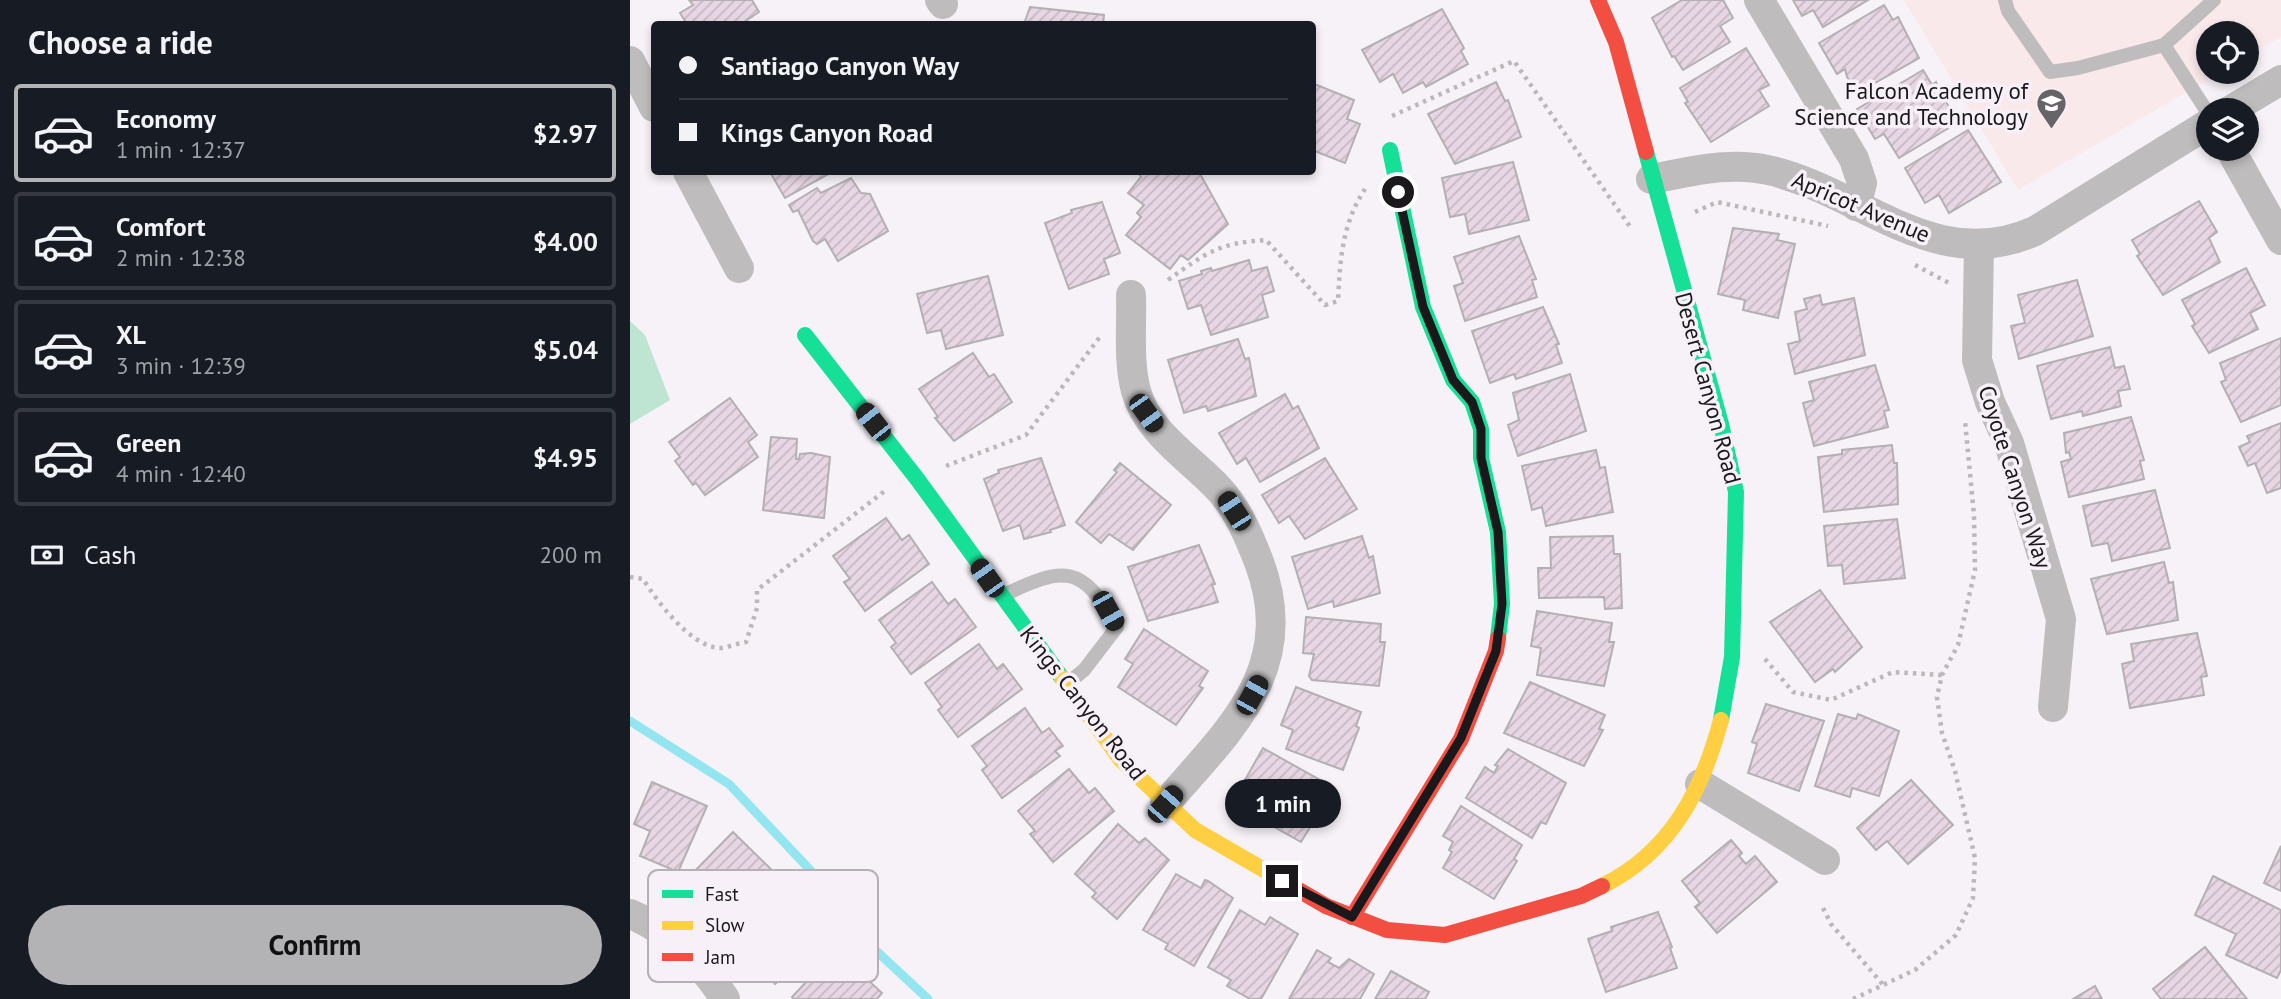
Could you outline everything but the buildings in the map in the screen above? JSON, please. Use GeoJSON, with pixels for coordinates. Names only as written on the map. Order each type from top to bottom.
{"type":"FeatureCollection","features":[{"type":"Feature","properties":{"kind":"street","name":"Desert Canyon Road"},"geometry":{"type":"LineString","coordinates":[[1598,0],[1616,42],[1651,179],[1721,424],[1736,492],[1732,657],[1721,722],[1700,784]]}},
{"type":"Feature","properties":{"kind":"street"},"geometry":{"type":"LineString","coordinates":[[1759,0],[1854,159],[1862,183],[1856,205]]}},
{"type":"Feature","properties":{"kind":"street"},"geometry":{"type":"LineString","coordinates":[[630,61],[651,101]]}},
{"type":"Feature","properties":{"kind":"street"},"geometry":{"type":"LineString","coordinates":[[2251,98],[2281,80]]}},
{"type":"Feature","properties":{"kind":"street","name":"Apricot Avenue"},"geometry":{"type":"LineString","coordinates":[[1651,179],[1730,165],[1768,170],[1802,181],[1945,242],[1979,246],[2009,242],[2035,231],[2196,131]]}},
{"type":"Feature","properties":{"kind":"street"},"geometry":{"type":"LineString","coordinates":[[1352,917],[1461,738],[1496,651],[1502,604],[1498,532],[1481,458],[1481,429],[1472,402],[1453,380],[1423,307],[1390,150]]}},
{"type":"Feature","properties":{"kind":"street"},"geometry":{"type":"LineString","coordinates":[[2237,161],[2281,240]]}},
{"type":"Feature","properties":{"kind":"street"},"geometry":{"type":"LineString","coordinates":[[690,175],[739,268]]}},
{"type":"Feature","properties":{"kind":"street","name":"Coyote Canyon Way"},"geometry":{"type":"LineString","coordinates":[[1979,246],[1976,360],[1990,402],[2009,443],[2061,619],[2053,707]]}},
{"type":"Feature","properties":{"kind":"street"},"geometry":{"type":"LineString","coordinates":[[1131,295],[1136,391],[1146,413],[1163,436],[1220,490],[1248,533],[1266,580],[1272,626],[1264,673],[1240,716],[1165,804]]}},
{"type":"Feature","properties":{"kind":"street","name":"Kings Canyon Road"},"geometry":{"type":"LineString","coordinates":[[805,335],[918,480],[1121,760],[1195,830],[1326,906],[1387,930],[1445,935],[1581,897],[1616,879],[1650,856],[1679,823],[1700,784]]}},
{"type":"Feature","properties":{"kind":"street"},"geometry":{"type":"LineString","coordinates":[[1700,784],[1825,860]]}},
{"type":"Feature","properties":{"kind":"street"},"geometry":{"type":"LineString","coordinates":[[630,914],[648,921]]}},
{"type":"Feature","properties":{"kind":"street"},"geometry":{"type":"LineString","coordinates":[[713,982],[725,999]]}},
{"type":"Feature","properties":{"kind":"lane"},"geometry":{"type":"LineString","coordinates":[[2005,0],[2008,11],[2050,72],[2078,68],[2164,46],[2214,0]]}},
{"type":"Feature","properties":{"kind":"lane"},"geometry":{"type":"LineString","coordinates":[[2164,46],[2198,98]]}},
{"type":"Feature","properties":{"kind":"lane"},"geometry":{"type":"LineString","coordinates":[[1001,597],[1044,576],[1070,575],[1099,594],[1117,627],[1084,670],[1066,685]]}},
{"type":"Feature","properties":{"kind":"path"},"geometry":{"type":"LineString","coordinates":[[630,577],[643,579],[658,602],[687,632],[718,648],[746,642],[757,608],[757,590],[889,488],[918,480],[1026,435],[1102,333]]}},
{"type":"Feature","properties":{"kind":"path"},"geometry":{"type":"LineString","coordinates":[[1758,652],[1793,692],[1831,699],[1893,672],[1942,675]]}},
{"type":"Feature","properties":{"kind":"path"},"geometry":{"type":"LineString","coordinates":[[1823,908],[1831,924],[1885,987]]}},
{"type":"Feature","properties":{"kind":"shaded area","name":"Falcon Academy of Science and Technology"},"geometry":{"type":"Polygon","coordinates":[[[1904,0],[2281,0],[2281,37],[2259,49],[2259,21],[2196,21],[2196,84],[2200,84],[2018,190],[1904,0]]]}},
{"type":"Feature","properties":{"kind":"green space"},"geometry":{"type":"Polygon","coordinates":[[[630,321],[645,335],[670,400],[630,424],[630,321]]]}},
{"type":"Feature","properties":{"kind":"waterway"},"geometry":{"type":"LineString","coordinates":[[630,721],[729,784],[810,870]]}},
{"type":"Feature","properties":{"kind":"waterway"},"geometry":{"type":"LineString","coordinates":[[878,952],[928,999]]}},
{"type":"Feature","properties":{"kind":"traffic: fast"},"geometry":{"type":"LineString","coordinates":[[1390,150],[1423,307],[1453,380],[1472,402],[1481,429],[1481,458],[1498,532],[1502,604],[1498,638]]}},
{"type":"Feature","properties":{"kind":"traffic: fast"},"geometry":{"type":"LineString","coordinates":[[1646,152],[1721,424],[1736,492],[1732,657],[1721,720]]}},
{"type":"Feature","properties":{"kind":"traffic: fast"},"geometry":{"type":"LineString","coordinates":[[805,335],[918,480],[1062,678]]}},
{"type":"Feature","properties":{"kind":"traffic: slow"},"geometry":{"type":"LineString","coordinates":[[1062,678],[1121,760],[1195,830],[1290,885]]}},
{"type":"Feature","properties":{"kind":"traffic: slow"},"geometry":{"type":"LineString","coordinates":[[1602,886],[1647,856],[1680,817],[1704,771],[1721,720]]}},
{"type":"Feature","properties":{"kind":"traffic: jam"},"geometry":{"type":"LineString","coordinates":[[1598,0],[1616,42],[1646,152]]}},
{"type":"Feature","properties":{"kind":"traffic: jam"},"geometry":{"type":"LineString","coordinates":[[1352,917],[1461,739],[1496,651],[1498,638]]}},
{"type":"Feature","properties":{"kind":"traffic: jam"},"geometry":{"type":"LineString","coordinates":[[1290,885],[1326,906],[1387,930],[1445,935],[1581,896],[1602,886]]}},
{"type":"Feature","properties":{"kind":"place","name":"Falcon Academy of Science and Technology"},"geometry":{"type":"Point","coordinates":[2051,131]}},
{"type":"Feature","properties":{"kind":"route"},"geometry":{"type":"LineString","coordinates":[[1282,881],[1326,906],[1352,917],[1461,738],[1496,651],[1502,604],[1498,532],[1481,458],[1481,429],[1472,402],[1453,380],[1423,307],[1398,192]]}}]}
